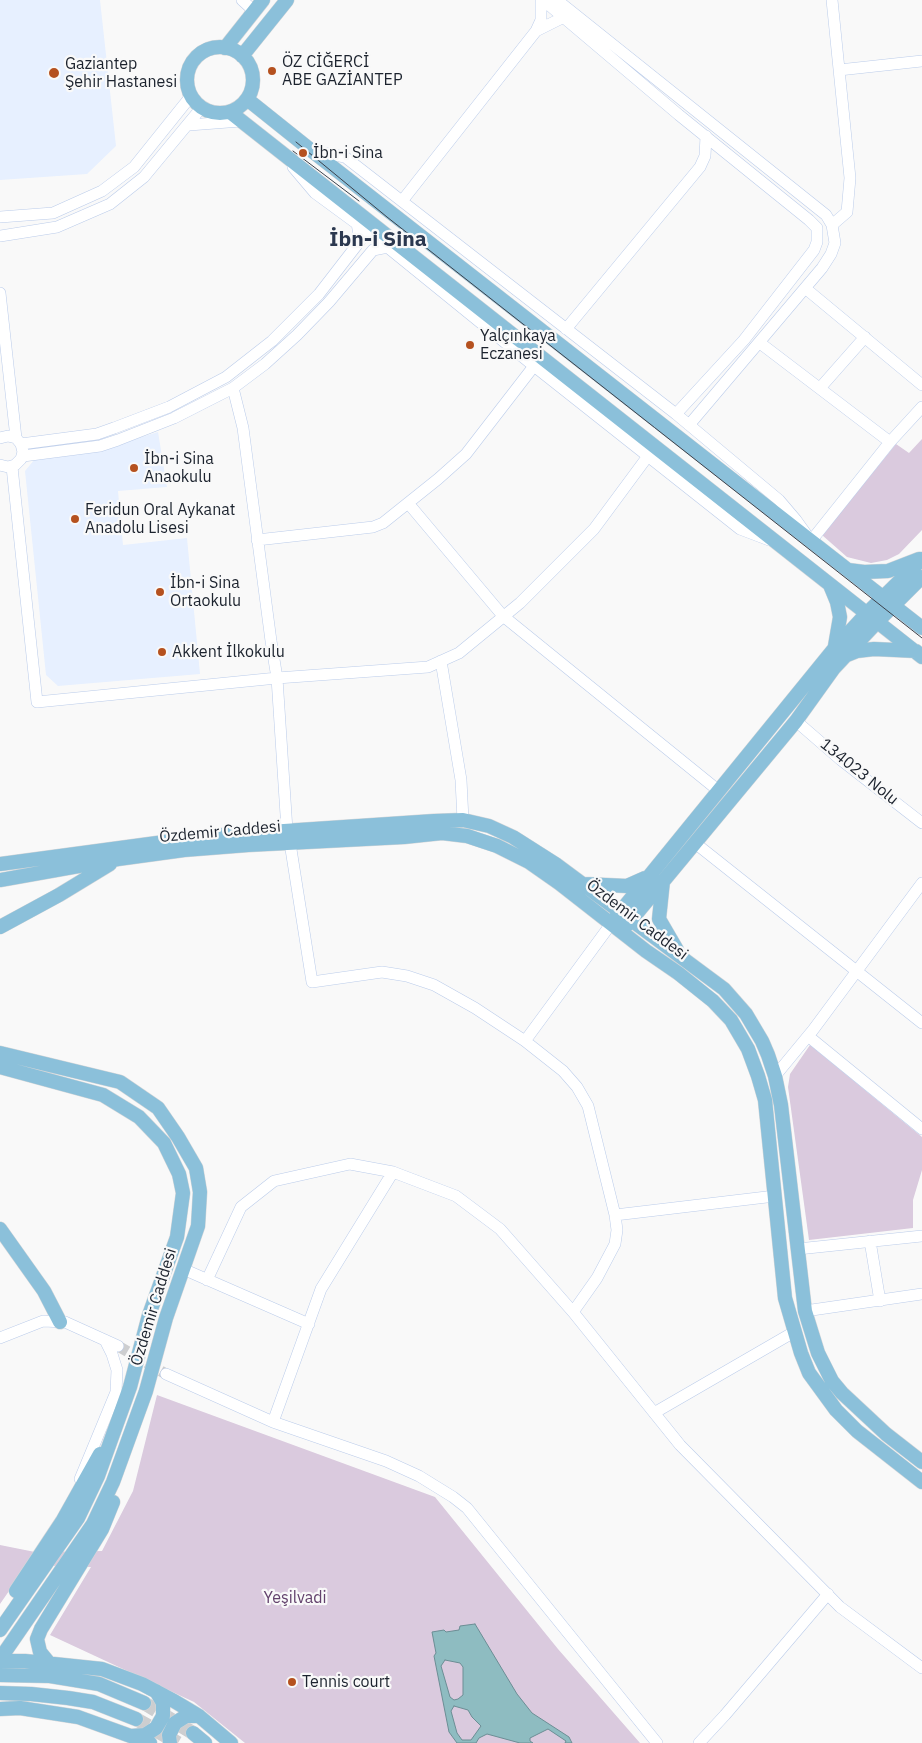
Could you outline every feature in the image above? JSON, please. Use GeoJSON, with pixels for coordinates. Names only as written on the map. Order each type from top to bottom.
{"type":"FeatureCollection","features":[{"type":"Feature","properties":{"kind":"main road"},"geometry":{"type":"LineString","coordinates":[[242,56],[287,0]]}},
{"type":"Feature","properties":{"kind":"main road"},"geometry":{"type":"LineString","coordinates":[[225,48],[258,5]]}},
{"type":"Feature","properties":{"kind":"main road"},"geometry":{"type":"LineString","coordinates":[[213,48],[225,48],[235,51],[242,56],[250,66],[253,77],[252,88],[247,99],[237,108],[230,112],[219,113],[209,111],[191,96],[187,78],[189,68],[194,59],[203,52],[213,48]]}},
{"type":"Feature","properties":{"kind":"main road"},"geometry":{"type":"LineString","coordinates":[[247,99],[922,628]]}},
{"type":"Feature","properties":{"kind":"main road"},"geometry":{"type":"LineString","coordinates":[[230,112],[919,654]]}},
{"type":"Feature","properties":{"kind":"main road"},"geometry":{"type":"LineString","coordinates":[[848,570],[864,572],[888,571],[922,558]]}},
{"type":"Feature","properties":{"kind":"main road"},"geometry":{"type":"LineString","coordinates":[[888,602],[922,558]]}},
{"type":"Feature","properties":{"kind":"main road"},"geometry":{"type":"LineString","coordinates":[[616,928],[626,915],[648,876],[840,652],[888,602],[922,577]]}},
{"type":"Feature","properties":{"kind":"main road"},"geometry":{"type":"LineString","coordinates":[[626,915],[663,881],[695,843],[796,722],[834,668],[840,652],[840,617],[837,602],[828,582]]}},
{"type":"Feature","properties":{"kind":"main road"},"geometry":{"type":"LineString","coordinates":[[840,652],[874,649],[919,654]]}},
{"type":"Feature","properties":{"kind":"main road","name":"Özdemir Caddesi"},"geometry":{"type":"LineString","coordinates":[[0,880],[118,859],[434,820],[463,820],[488,826],[513,837],[584,884],[680,955],[724,989],[746,1014],[762,1040],[775,1076],[781,1105],[805,1311],[818,1353],[832,1381],[842,1393],[886,1434],[922,1462]]}},
{"type":"Feature","properties":{"kind":"main road","name":"Özdemir Caddesi"},"geometry":{"type":"LineString","coordinates":[[0,864],[209,836],[404,837],[442,833],[467,836],[497,846],[528,862],[713,1001],[731,1020],[748,1049],[765,1100],[786,1298],[794,1332],[809,1373],[836,1410],[857,1431],[922,1482]]}},
{"type":"Feature","properties":{"kind":"main road"},"geometry":{"type":"LineString","coordinates":[[0,927],[59,895],[118,859]]}},
{"type":"Feature","properties":{"kind":"main road"},"geometry":{"type":"LineString","coordinates":[[584,884],[627,886],[648,876]]}},
{"type":"Feature","properties":{"kind":"main road"},"geometry":{"type":"LineString","coordinates":[[663,881],[659,920],[680,955]]}},
{"type":"Feature","properties":{"kind":"main road","name":"Özdemir Caddesi"},"geometry":{"type":"LineString","coordinates":[[0,1053],[120,1082],[158,1108],[196,1168],[200,1192],[198,1226],[166,1318],[138,1416],[113,1482],[93,1524],[0,1660]]}},
{"type":"Feature","properties":{"kind":"main road","name":"Özdemir Caddesi"},"geometry":{"type":"LineString","coordinates":[[0,1067],[103,1094],[139,1117],[164,1142],[179,1174],[183,1193],[177,1238],[149,1315],[120,1418],[98,1476],[78,1518],[0,1630]]}},
{"type":"Feature","properties":{"kind":"main road"},"geometry":{"type":"LineString","coordinates":[[0,1228],[44,1291],[60,1322]]}},
{"type":"Feature","properties":{"kind":"main road"},"geometry":{"type":"LineString","coordinates":[[49,1663],[40,1652],[37,1639],[41,1629],[102,1529],[132,1455],[138,1416]]}},
{"type":"Feature","properties":{"kind":"main road"},"geometry":{"type":"LineString","coordinates":[[0,1616],[63,1520],[120,1418]]}},
{"type":"Feature","properties":{"kind":"main road"},"geometry":{"type":"LineString","coordinates":[[0,1660],[102,1669],[156,1691],[199,1716],[231,1743]]}},
{"type":"Feature","properties":{"kind":"main road"},"geometry":{"type":"LineString","coordinates":[[0,1675],[50,1676],[99,1684],[144,1703]]}},
{"type":"Feature","properties":{"kind":"main road"},"geometry":{"type":"LineString","coordinates":[[131,1736],[144,1735],[156,1728],[160,1722],[163,1716],[163,1703],[156,1691]]}},
{"type":"Feature","properties":{"kind":"main road"},"geometry":{"type":"LineString","coordinates":[[0,1693],[31,1694],[93,1702],[136,1719]]}},
{"type":"Feature","properties":{"kind":"main road"},"geometry":{"type":"LineString","coordinates":[[0,1709],[20,1708],[78,1717],[150,1743]]}},
{"type":"Feature","properties":{"kind":"main road"},"geometry":{"type":"LineString","coordinates":[[170,1743],[169,1735],[175,1723],[186,1716],[199,1716]]}},
{"type":"Feature","properties":{"kind":"main road"},"geometry":{"type":"LineString","coordinates":[[193,1733],[205,1743]]}},
{"type":"Feature","properties":{"kind":"street"},"geometry":{"type":"LineString","coordinates":[[242,0],[258,5]]}},
{"type":"Feature","properties":{"kind":"street"},"geometry":{"type":"LineString","coordinates":[[542,0],[817,228],[817,242],[814,250],[744,340],[676,414]]}},
{"type":"Feature","properties":{"kind":"street"},"geometry":{"type":"LineString","coordinates":[[402,201],[536,31],[541,20],[542,0]]}},
{"type":"Feature","properties":{"kind":"street"},"geometry":{"type":"LineString","coordinates":[[557,0],[826,216],[832,225],[835,243],[831,254],[822,268],[689,425]]}},
{"type":"Feature","properties":{"kind":"street"},"geometry":{"type":"LineString","coordinates":[[832,0],[850,178],[847,212],[832,225]]}},
{"type":"Feature","properties":{"kind":"street"},"geometry":{"type":"LineString","coordinates":[[536,31],[564,18]]}},
{"type":"Feature","properties":{"kind":"street"},"geometry":{"type":"LineString","coordinates":[[839,70],[922,61]]}},
{"type":"Feature","properties":{"kind":"street"},"geometry":{"type":"LineString","coordinates":[[0,217],[53,213],[102,191],[134,166],[191,96]]}},
{"type":"Feature","properties":{"kind":"street"},"geometry":{"type":"LineString","coordinates":[[0,236],[57,227],[110,204],[144,177],[202,107]]}},
{"type":"Feature","properties":{"kind":"street"},"geometry":{"type":"LineString","coordinates":[[189,124],[241,121]]}},
{"type":"Feature","properties":{"kind":"street"},"geometry":{"type":"LineString","coordinates":[[566,329],[700,167],[705,156],[706,136]]}},
{"type":"Feature","properties":{"kind":"street"},"geometry":{"type":"LineString","coordinates":[[312,151],[345,157],[676,414],[779,500],[796,520],[810,542],[890,442],[922,406]]}},
{"type":"Feature","properties":{"kind":"street"},"geometry":{"type":"LineString","coordinates":[[281,152],[315,193],[388,247],[534,366],[740,529],[782,545]]}},
{"type":"Feature","properties":{"kind":"street"},"geometry":{"type":"LineString","coordinates":[[700,167],[727,152]]}},
{"type":"Feature","properties":{"kind":"street"},"geometry":{"type":"LineString","coordinates":[[20,446],[97,434],[169,407],[226,377],[257,354],[289,326],[319,294],[360,242],[357,224]]}},
{"type":"Feature","properties":{"kind":"street"},"geometry":{"type":"LineString","coordinates":[[360,242],[369,242],[373,250]]}},
{"type":"Feature","properties":{"kind":"street"},"geometry":{"type":"LineString","coordinates":[[0,438],[8,436],[20,446],[100,446],[174,418],[233,388],[265,364],[329,302],[373,250],[388,247]]}},
{"type":"Feature","properties":{"kind":"street"},"geometry":{"type":"LineString","coordinates":[[805,288],[922,385]]}},
{"type":"Feature","properties":{"kind":"street"},"geometry":{"type":"LineString","coordinates":[[0,293],[20,446],[19,463],[6,466],[37,702],[277,678],[428,667],[459,653],[520,603],[594,529],[648,456]]}},
{"type":"Feature","properties":{"kind":"street"},"geometry":{"type":"LineString","coordinates":[[820,388],[865,337]]}},
{"type":"Feature","properties":{"kind":"street"},"geometry":{"type":"LineString","coordinates":[[760,343],[890,442]]}},
{"type":"Feature","properties":{"kind":"street"},"geometry":{"type":"LineString","coordinates":[[258,540],[373,526],[383,523],[466,454],[534,366]]}},
{"type":"Feature","properties":{"kind":"street"},"geometry":{"type":"LineString","coordinates":[[233,388],[242,428],[277,678],[289,837],[312,982],[382,972],[407,976],[434,985],[475,1008],[525,1041],[563,1070],[577,1087],[588,1106],[617,1230],[616,1244],[597,1278],[573,1312]]}},
{"type":"Feature","properties":{"kind":"street"},"geometry":{"type":"LineString","coordinates":[[686,404],[698,415]]}},
{"type":"Feature","properties":{"kind":"street"},"geometry":{"type":"LineString","coordinates":[[408,503],[503,616],[719,791]]}},
{"type":"Feature","properties":{"kind":"street"},"geometry":{"type":"LineString","coordinates":[[440,661],[461,780],[463,820]]}},
{"type":"Feature","properties":{"kind":"street","name":"134023 Nolu"},"geometry":{"type":"LineString","coordinates":[[796,722],[841,760],[922,823]]}},
{"type":"Feature","properties":{"kind":"street"},"geometry":{"type":"LineString","coordinates":[[695,843],[922,1023]]}},
{"type":"Feature","properties":{"kind":"street"},"geometry":{"type":"LineString","coordinates":[[775,1076],[857,972],[922,883]]}},
{"type":"Feature","properties":{"kind":"street"},"geometry":{"type":"LineString","coordinates":[[525,1041],[616,928]]}},
{"type":"Feature","properties":{"kind":"street"},"geometry":{"type":"LineString","coordinates":[[808,1036],[922,1129]]}},
{"type":"Feature","properties":{"kind":"street"},"geometry":{"type":"LineString","coordinates":[[207,1280],[241,1207],[274,1181],[350,1164],[393,1172],[456,1196],[500,1229],[573,1312],[680,1446],[840,1607],[922,1668]]}},
{"type":"Feature","properties":{"kind":"street"},"geometry":{"type":"LineString","coordinates":[[273,1422],[321,1288],[393,1172]]}},
{"type":"Feature","properties":{"kind":"street"},"geometry":{"type":"LineString","coordinates":[[615,1215],[775,1196]]}},
{"type":"Feature","properties":{"kind":"street"},"geometry":{"type":"LineString","coordinates":[[798,1249],[922,1236]]}},
{"type":"Feature","properties":{"kind":"street"},"geometry":{"type":"LineString","coordinates":[[870,1241],[880,1300]]}},
{"type":"Feature","properties":{"kind":"street"},"geometry":{"type":"LineString","coordinates":[[183,1269],[309,1324]]}},
{"type":"Feature","properties":{"kind":"street"},"geometry":{"type":"LineString","coordinates":[[805,1311],[922,1294]]}},
{"type":"Feature","properties":{"kind":"street"},"geometry":{"type":"LineString","coordinates":[[0,1338],[43,1321],[65,1322],[118,1346]]}},
{"type":"Feature","properties":{"kind":"street"},"geometry":{"type":"LineString","coordinates":[[654,1414],[794,1332]]}},
{"type":"Feature","properties":{"kind":"street"},"geometry":{"type":"LineString","coordinates":[[63,1520],[116,1392],[117,1370],[105,1340]]}},
{"type":"Feature","properties":{"kind":"street"},"geometry":{"type":"LineString","coordinates":[[166,1374],[273,1422],[386,1461],[440,1488],[467,1508],[657,1743]]}},
{"type":"Feature","properties":{"kind":"street"},"geometry":{"type":"LineString","coordinates":[[699,1743],[828,1594]]}},
{"type":"Feature","properties":{"kind":"shaded area","name":"Gaziantep Şehir Hastanesi"},"geometry":{"type":"Polygon","coordinates":[[[0,0],[100,0],[116,146],[87,174],[0,180],[0,0]]]}},
{"type":"Feature","properties":{"kind":"shaded area"},"geometry":{"type":"Polygon","coordinates":[[[158,432],[167,487],[118,491],[123,545],[187,538],[200,674],[58,686],[46,675],[25,471],[34,460],[76,455],[158,432]]]}},
{"type":"Feature","properties":{"kind":"green space"},"geometry":{"type":"Polygon","coordinates":[[[922,439],[922,530],[899,554],[887,560],[871,563],[847,557],[822,535],[896,444],[909,453],[922,439]]]}},
{"type":"Feature","properties":{"kind":"green space"},"geometry":{"type":"Polygon","coordinates":[[[810,1045],[922,1137],[922,1170],[913,1200],[913,1228],[809,1240],[788,1087],[790,1074],[810,1045]]]}},
{"type":"Feature","properties":{"kind":"green space","name":"Yeşilvadi"},"geometry":{"type":"Polygon","coordinates":[[[157,1395],[435,1497],[558,1649],[640,1743],[245,1743],[194,1702],[50,1635],[91,1567],[27,1565],[0,1604],[0,1545],[35,1552],[102,1551],[133,1491],[157,1395]]]}},
{"type":"Feature","properties":{"kind":"water"},"geometry":{"type":"Polygon","coordinates":[[[475,1624],[517,1694],[532,1713],[569,1737],[572,1743],[565,1743],[566,1741],[548,1729],[530,1738],[530,1741],[533,1743],[520,1743],[487,1734],[479,1738],[476,1743],[457,1743],[449,1732],[434,1656],[436,1653],[432,1632],[459,1630],[460,1626],[475,1624]],[[445,1660],[441,1666],[450,1697],[454,1700],[458,1699],[463,1695],[463,1667],[460,1663],[445,1660]],[[454,1706],[451,1711],[457,1733],[462,1740],[471,1740],[481,1726],[468,1710],[454,1706]]]}},
{"type":"Feature","properties":{"kind":"tunnel"},"geometry":{"type":"LineString","coordinates":[[118,1346],[166,1374]]}},
{"type":"Feature","properties":{"kind":"tunnel"},"geometry":{"type":"LineString","coordinates":[[144,1703],[193,1733]]}},
{"type":"Feature","properties":{"kind":"tunnel"},"geometry":{"type":"LineString","coordinates":[[136,1719],[178,1743]]}},
{"type":"Feature","properties":{"kind":"tram line"},"geometry":{"type":"LineString","coordinates":[[296,142],[387,217],[922,638]]}},
{"type":"Feature","properties":{"kind":"tram line"},"geometry":{"type":"LineString","coordinates":[[293,151],[359,201]]}},
{"type":"Feature","properties":{"kind":"place","name":"ÖZ CİĞERCİ ABE GAZİANTEP"},"geometry":{"type":"Point","coordinates":[272,71]}},
{"type":"Feature","properties":{"kind":"place","name":"Gaziantep Şehir Hastanesi"},"geometry":{"type":"Point","coordinates":[54,73]}},
{"type":"Feature","properties":{"kind":"place","name":"İbn-i Sina"},"geometry":{"type":"Point","coordinates":[303,153]}},
{"type":"Feature","properties":{"kind":"place","name":"Yalçınkaya Eczanesi"},"geometry":{"type":"Point","coordinates":[470,345]}},
{"type":"Feature","properties":{"kind":"place","name":"İbn-i Sina Anaokulu"},"geometry":{"type":"Point","coordinates":[134,468]}},
{"type":"Feature","properties":{"kind":"place","name":"Feridun Oral Aykanat Anadolu Lisesi"},"geometry":{"type":"Point","coordinates":[75,519]}},
{"type":"Feature","properties":{"kind":"place","name":"İbn-i Sina Ortaokulu"},"geometry":{"type":"Point","coordinates":[160,592]}},
{"type":"Feature","properties":{"kind":"place","name":"Akkent İlkokulu"},"geometry":{"type":"Point","coordinates":[162,652]}},
{"type":"Feature","properties":{"kind":"place","name":"Tennis court"},"geometry":{"type":"Point","coordinates":[292,1682]}},
{"type":"Feature","properties":{"kind":"district","name":"İbn-i Sina"},"geometry":{"type":"Point","coordinates":[378,240]}}]}
